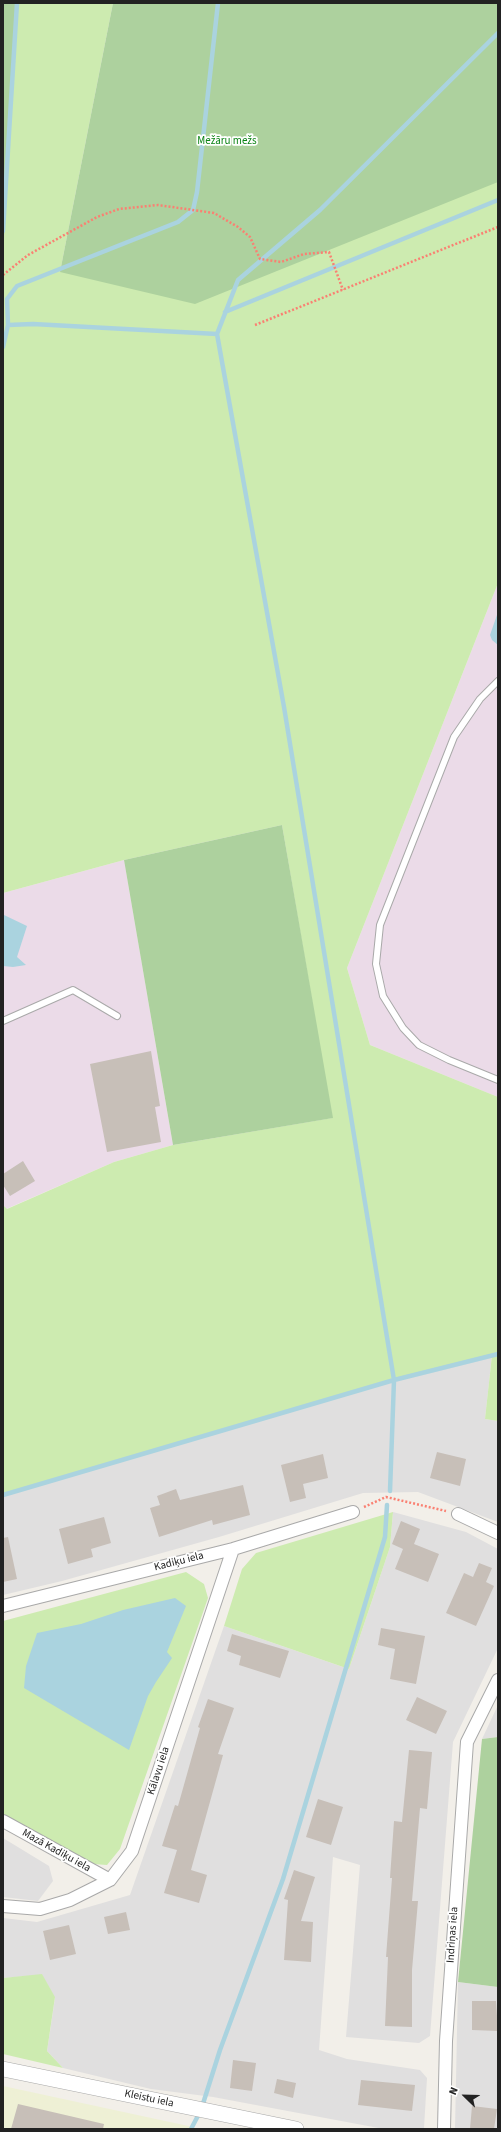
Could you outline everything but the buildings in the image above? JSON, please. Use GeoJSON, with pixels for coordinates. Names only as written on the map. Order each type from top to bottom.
{"type":"FeatureCollection","features":[{"type":"Feature","properties":{"kind":"street","name":"Kadiķu iela"},"geometry":{"type":"LineString","coordinates":[[3,1606],[233,1549],[353,1512]]}},
{"type":"Feature","properties":{"kind":"street"},"geometry":{"type":"LineString","coordinates":[[458,1514],[498,1533]]}},
{"type":"Feature","properties":{"kind":"street","name":"Kālavu iela"},"geometry":{"type":"LineString","coordinates":[[3,1906],[40,1909],[70,1900],[110,1880],[132,1851],[233,1549]]}},
{"type":"Feature","properties":{"kind":"street","name":"Indriņas iela"},"geometry":{"type":"LineString","coordinates":[[444,2129],[446,2041],[467,1742],[498,1680]]}},
{"type":"Feature","properties":{"kind":"street","name":"Mazā Kadiķu iela"},"geometry":{"type":"LineString","coordinates":[[3,1821],[110,1880]]}},
{"type":"Feature","properties":{"kind":"street","name":"Kleistu iela"},"geometry":{"type":"LineString","coordinates":[[3,2068],[296,2129]]}},
{"type":"Feature","properties":{"kind":"lane"},"geometry":{"type":"LineString","coordinates":[[498,681],[480,699],[454,737],[380,925],[376,964],[384,996],[403,1028],[419,1045],[448,1060],[498,1080]]}},
{"type":"Feature","properties":{"kind":"lane"},"geometry":{"type":"LineString","coordinates":[[3,1021],[73,990],[117,1016]]}},
{"type":"Feature","properties":{"kind":"path"},"geometry":{"type":"LineString","coordinates":[[3,275],[28,255],[97,217],[119,209],[158,205],[214,213],[238,227],[250,237],[260,259],[281,262],[304,254],[329,252],[343,290]]}},
{"type":"Feature","properties":{"kind":"path"},"geometry":{"type":"LineString","coordinates":[[255,325],[498,227]]}},
{"type":"Feature","properties":{"kind":"path"},"geometry":{"type":"LineString","coordinates":[[353,1512],[386,1497],[458,1514]]}},
{"type":"Feature","properties":{"kind":"shaded area"},"geometry":{"type":"Polygon","coordinates":[[[498,583],[498,1097],[370,1045],[347,968],[498,583]]]}},
{"type":"Feature","properties":{"kind":"shaded area"},"geometry":{"type":"Polygon","coordinates":[[[124,860],[173,1145],[114,1162],[6,1209],[3,1205],[3,893],[124,860]]]}},
{"type":"Feature","properties":{"kind":"shaded area"},"geometry":{"type":"Polygon","coordinates":[[[492,1355],[485,1419],[498,1421],[498,1522],[418,1492],[363,1493],[219,1537],[62,1581],[3,1595],[3,1495],[394,1380],[492,1355]]]}},
{"type":"Feature","properties":{"kind":"shaded area"},"geometry":{"type":"Polygon","coordinates":[[[393,1512],[466,1532],[498,1549],[498,1648],[453,1742],[430,2036],[419,2043],[346,2037],[360,1865],[333,1857],[319,2050],[347,2059],[420,2070],[427,2078],[424,2128],[384,2129],[213,2097],[151,2089],[63,2068],[47,2051],[55,1998],[42,1975],[3,1978],[3,1918],[37,1922],[130,1895],[224,1626],[349,1669],[390,1547],[393,1512]]]}},
{"type":"Feature","properties":{"kind":"shaded area"},"geometry":{"type":"Polygon","coordinates":[[[498,1705],[498,1737],[482,1739],[498,1705]]]}},
{"type":"Feature","properties":{"kind":"shaded area"},"geometry":{"type":"Polygon","coordinates":[[[3,1838],[49,1866],[53,1881],[38,1901],[3,1897],[3,1838]]]}},
{"type":"Feature","properties":{"kind":"shaded area"},"geometry":{"type":"Polygon","coordinates":[[[458,1982],[498,1987],[498,2129],[455,2129],[458,1982]]]}},
{"type":"Feature","properties":{"kind":"green space"},"geometry":{"type":"Polygon","coordinates":[[[3,3],[17,3],[3,259],[3,3]]]}},
{"type":"Feature","properties":{"kind":"green space"},"geometry":{"type":"Polygon","coordinates":[[[17,3],[113,3],[60,272],[498,181],[498,583],[347,968],[370,1045],[498,1097],[498,1421],[485,1419],[492,1355],[394,1380],[3,1495],[3,1205],[7,1209],[114,1162],[173,1145],[332,1118],[282,825],[124,860],[3,893],[3,259],[17,3]]]}},
{"type":"Feature","properties":{"kind":"green space","name":"Mežāru mežs"},"geometry":{"type":"Polygon","coordinates":[[[113,3],[498,3],[498,182],[195,304],[60,272],[113,3]]]}},
{"type":"Feature","properties":{"kind":"green space"},"geometry":{"type":"Polygon","coordinates":[[[282,825],[333,1118],[173,1145],[124,860],[282,825]]]}},
{"type":"Feature","properties":{"kind":"green space"},"geometry":{"type":"Polygon","coordinates":[[[393,1512],[390,1547],[349,1669],[224,1626],[242,1569],[256,1553],[393,1512]]]}},
{"type":"Feature","properties":{"kind":"green space"},"geometry":{"type":"Polygon","coordinates":[[[186,1572],[204,1584],[208,1598],[120,1849],[107,1865],[93,1864],[3,1814],[3,1621],[186,1572]]]}},
{"type":"Feature","properties":{"kind":"green space"},"geometry":{"type":"Polygon","coordinates":[[[498,1737],[498,1987],[458,1982],[482,1739],[498,1737]]]}},
{"type":"Feature","properties":{"kind":"green space"},"geometry":{"type":"Polygon","coordinates":[[[42,1974],[55,1997],[47,2051],[63,2068],[3,2054],[3,1978],[42,1974]]]}},
{"type":"Feature","properties":{"kind":"green space"},"geometry":{"type":"Polygon","coordinates":[[[3,2086],[193,2127],[192,2129],[3,2129],[3,2086]]]}},
{"type":"Feature","properties":{"kind":"water"},"geometry":{"type":"Polygon","coordinates":[[[498,612],[498,645],[492,640],[490,635],[498,612]]]}},
{"type":"Feature","properties":{"kind":"water"},"geometry":{"type":"Polygon","coordinates":[[[4,915],[27,926],[17,957],[26,965],[13,967],[3,966],[4,915]]]}},
{"type":"Feature","properties":{"kind":"water"},"geometry":{"type":"Polygon","coordinates":[[[175,1598],[186,1606],[167,1652],[172,1658],[148,1696],[129,1750],[24,1688],[26,1666],[37,1633],[81,1624],[123,1610],[175,1598]]]}},
{"type":"Feature","properties":{"kind":"waterway"},"geometry":{"type":"LineString","coordinates":[[3,231],[17,3]]}},
{"type":"Feature","properties":{"kind":"waterway"},"geometry":{"type":"LineString","coordinates":[[8,325],[7,299],[17,286],[178,222],[193,210],[197,192],[218,3]]}},
{"type":"Feature","properties":{"kind":"waterway"},"geometry":{"type":"LineString","coordinates":[[390,1491],[394,1380],[284,707],[217,334],[238,280],[320,210],[498,33]]}},
{"type":"Feature","properties":{"kind":"waterway"},"geometry":{"type":"LineString","coordinates":[[225,312],[498,200]]}},
{"type":"Feature","properties":{"kind":"waterway"},"geometry":{"type":"LineString","coordinates":[[3,347],[8,325],[33,324],[217,334]]}},
{"type":"Feature","properties":{"kind":"waterway"},"geometry":{"type":"LineString","coordinates":[[3,1495],[394,1380],[498,1354]]}},
{"type":"Feature","properties":{"kind":"waterway"},"geometry":{"type":"LineString","coordinates":[[191,2129],[201,2110],[220,2050],[283,1879],[385,1537],[387,1505]]}}]}
